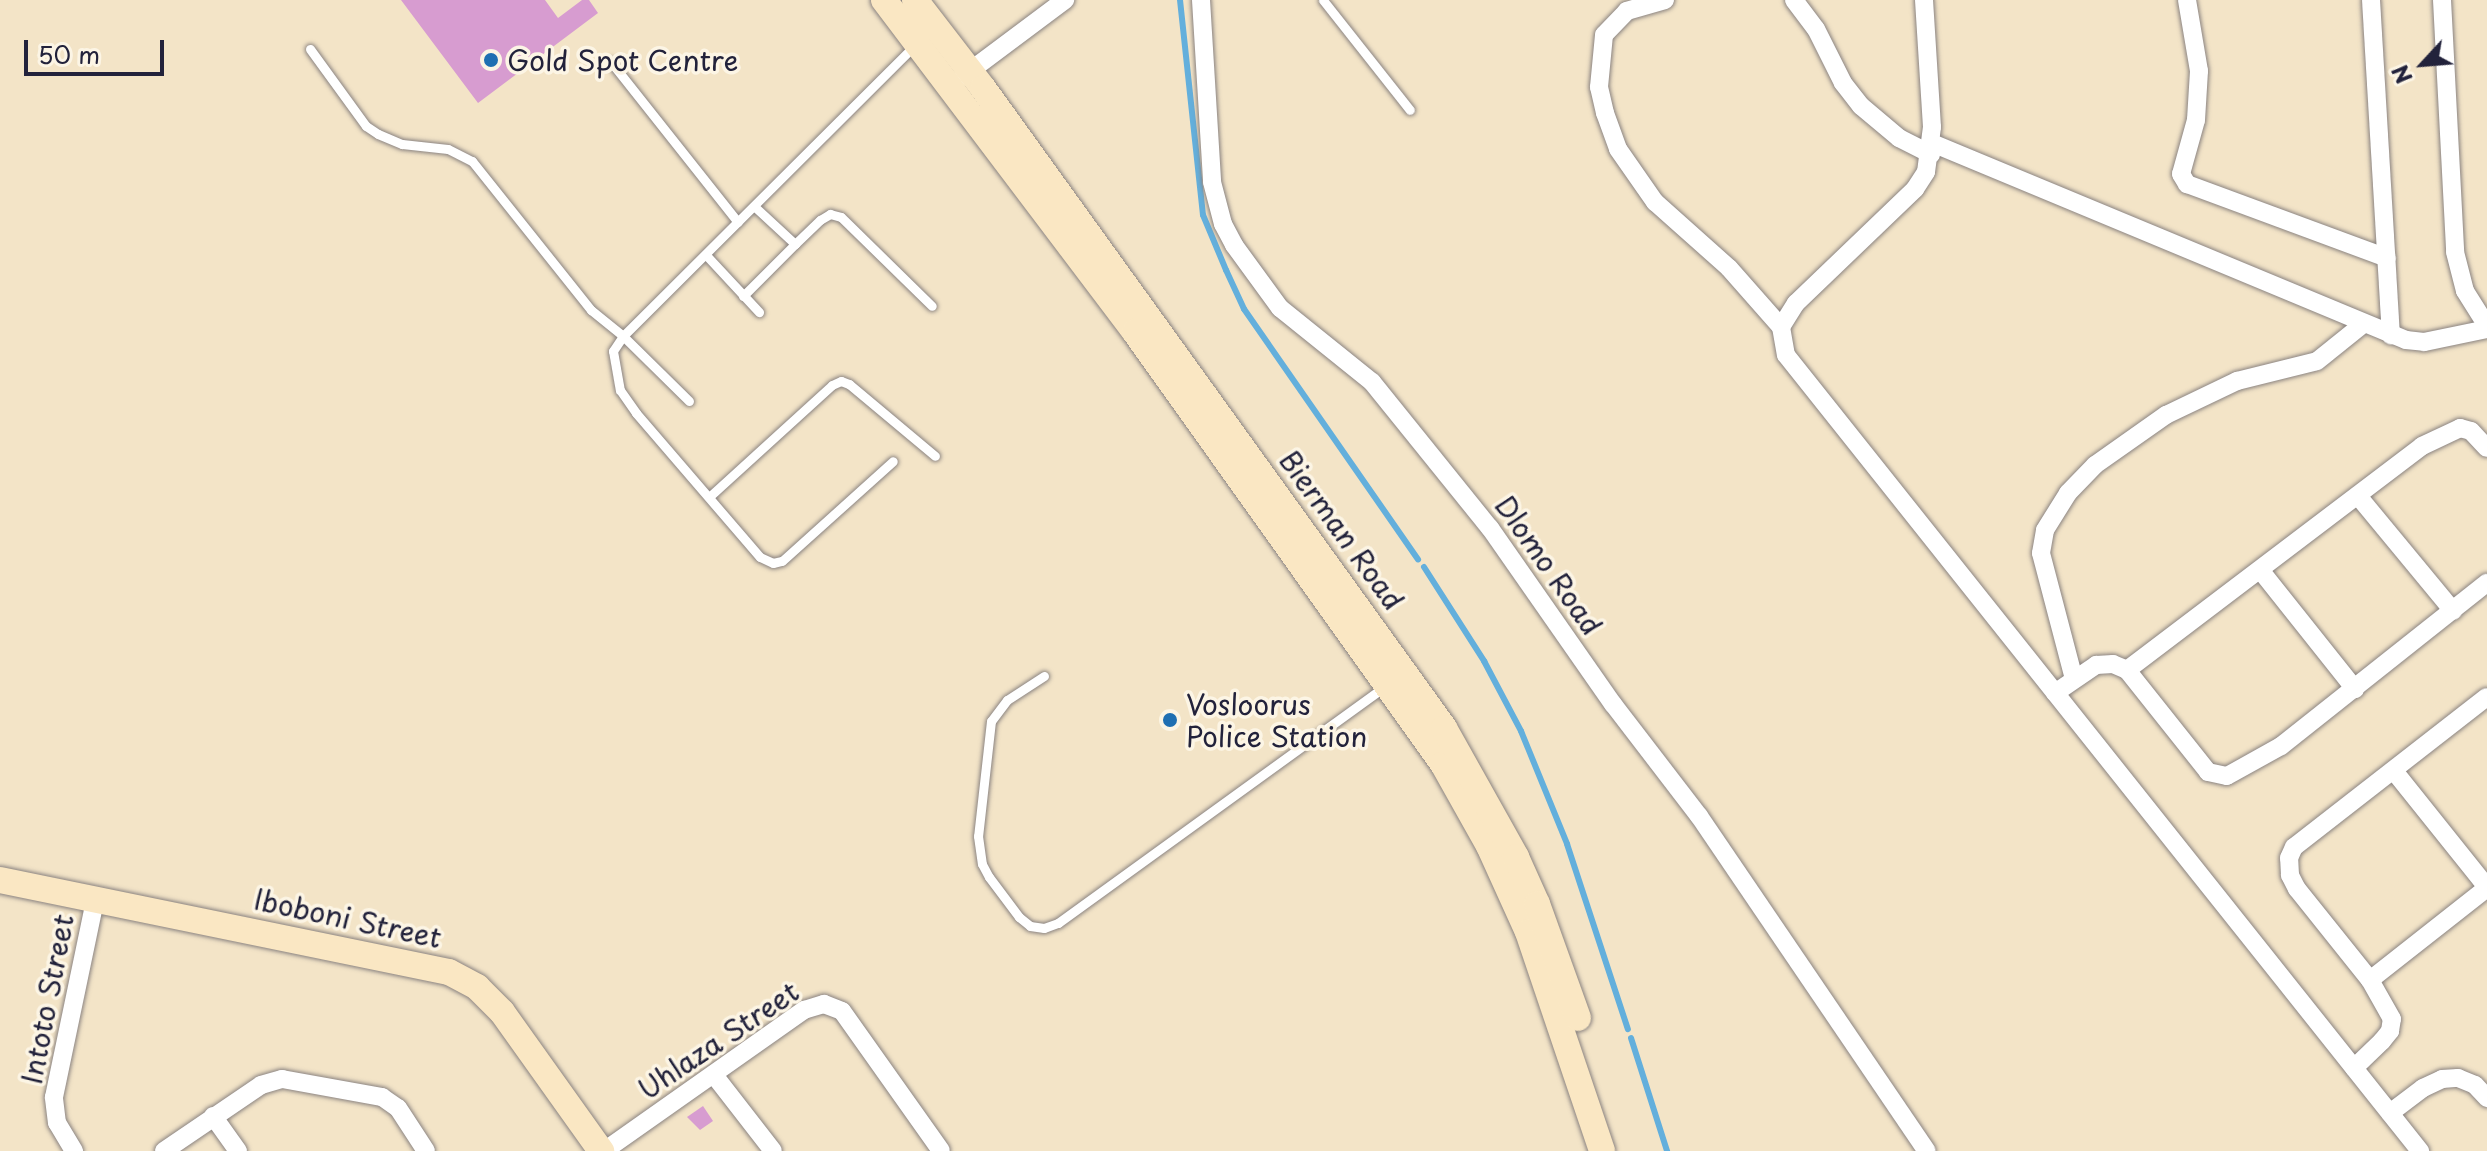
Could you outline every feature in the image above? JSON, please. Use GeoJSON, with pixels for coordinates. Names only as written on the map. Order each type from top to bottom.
{"type":"FeatureCollection","features":[{"type":"Feature","properties":{"kind":"main road"},"geometry":{"type":"LineString","coordinates":[[884,0],[918,43],[961,78]]}},
{"type":"Feature","properties":{"kind":"main road","name":"Bierman Road"},"geometry":{"type":"LineString","coordinates":[[915,0],[961,78],[1443,764],[1489,846],[1528,932],[1602,1151]]}},
{"type":"Feature","properties":{"kind":"main road","name":"Bierman Road"},"geometry":{"type":"LineString","coordinates":[[961,78],[1444,728],[1483,794],[1537,904],[1621,1151]]}},
{"type":"Feature","properties":{"kind":"main road","name":"Iboboni Street"},"geometry":{"type":"LineString","coordinates":[[0,880],[457,975],[477,987],[502,1012],[602,1151]]}},
{"type":"Feature","properties":{"kind":"street"},"geometry":{"type":"LineString","coordinates":[[961,78],[1065,0]]}},
{"type":"Feature","properties":{"kind":"street","name":"Dlomo Road"},"geometry":{"type":"LineString","coordinates":[[1201,0],[1212,182],[1223,224],[1234,245],[1280,308],[1372,382],[1490,528],[1613,704],[1699,816],[1927,1151]]}},
{"type":"Feature","properties":{"kind":"street"},"geometry":{"type":"LineString","coordinates":[[1665,0],[1627,11],[1604,35],[1599,87],[1618,149],[1655,202],[1729,268],[1781,327],[1786,355],[1796,369],[2420,1151]]}},
{"type":"Feature","properties":{"kind":"street"},"geometry":{"type":"LineString","coordinates":[[1794,0],[1816,29],[1843,83],[1861,106],[1899,138],[2391,335],[2424,342],[2487,328],[2465,291],[2455,252],[2442,0]]}},
{"type":"Feature","properties":{"kind":"street"},"geometry":{"type":"LineString","coordinates":[[1781,327],[1796,303],[1915,189],[1926,172],[1931,149],[1924,0]]}},
{"type":"Feature","properties":{"kind":"street"},"geometry":{"type":"LineString","coordinates":[[2187,0],[2199,71],[2196,120],[2181,174],[2187,184],[2387,258]]}},
{"type":"Feature","properties":{"kind":"street"},"geometry":{"type":"LineString","coordinates":[[2371,0],[2391,335]]}},
{"type":"Feature","properties":{"kind":"street"},"geometry":{"type":"LineString","coordinates":[[2074,679],[2041,553],[2045,530],[2068,493],[2095,465],[2166,415],[2237,381],[2317,361],[2363,324]]}},
{"type":"Feature","properties":{"kind":"street"},"geometry":{"type":"LineString","coordinates":[[2127,670],[2422,446],[2454,429],[2471,431],[2487,448]]}},
{"type":"Feature","properties":{"kind":"street"},"geometry":{"type":"LineString","coordinates":[[2358,496],[2453,611]]}},
{"type":"Feature","properties":{"kind":"street"},"geometry":{"type":"LineString","coordinates":[[2261,571],[2355,689]]}},
{"type":"Feature","properties":{"kind":"street"},"geometry":{"type":"LineString","coordinates":[[2055,693],[2102,663],[2127,670],[2197,760],[2208,772],[2220,777],[2263,759],[2487,583]]}},
{"type":"Feature","properties":{"kind":"street"},"geometry":{"type":"LineString","coordinates":[[2354,1068],[2390,1031],[2389,1010],[2370,980],[2297,889],[2288,867],[2294,847],[2487,697]]}},
{"type":"Feature","properties":{"kind":"street"},"geometry":{"type":"LineString","coordinates":[[2370,980],[2487,888],[2394,771]]}},
{"type":"Feature","properties":{"kind":"street","name":"Intoto Street"},"geometry":{"type":"LineString","coordinates":[[74,1151],[57,1123],[54,1097],[95,901]]}},
{"type":"Feature","properties":{"kind":"street","name":"Uhlaza Street"},"geometry":{"type":"LineString","coordinates":[[602,1151],[815,1004],[834,1006],[851,1022],[941,1151]]}},
{"type":"Feature","properties":{"kind":"street"},"geometry":{"type":"LineString","coordinates":[[714,1075],[773,1151]]}},
{"type":"Feature","properties":{"kind":"street"},"geometry":{"type":"LineString","coordinates":[[2390,1113],[2423,1088],[2442,1079],[2458,1078],[2475,1085],[2487,1098]]}},
{"type":"Feature","properties":{"kind":"street"},"geometry":{"type":"LineString","coordinates":[[164,1151],[261,1085],[282,1079],[391,1102],[407,1119],[426,1151]]}},
{"type":"Feature","properties":{"kind":"street"},"geometry":{"type":"LineString","coordinates":[[213,1116],[238,1151]]}},
{"type":"Feature","properties":{"kind":"lane"},"geometry":{"type":"LineString","coordinates":[[1323,0],[1410,110]]}},
{"type":"Feature","properties":{"kind":"lane"},"geometry":{"type":"LineString","coordinates":[[893,461],[782,561],[773,563],[760,557],[620,390],[613,351],[623,336],[918,43]]}},
{"type":"Feature","properties":{"kind":"lane"},"geometry":{"type":"LineString","coordinates":[[310,49],[366,126],[402,144],[448,149],[472,161],[591,310],[623,336],[689,401]]}},
{"type":"Feature","properties":{"kind":"lane"},"geometry":{"type":"LineString","coordinates":[[611,62],[738,222]]}},
{"type":"Feature","properties":{"kind":"lane"},"geometry":{"type":"LineString","coordinates":[[754,206],[795,244]]}},
{"type":"Feature","properties":{"kind":"lane"},"geometry":{"type":"LineString","coordinates":[[743,296],[820,220],[830,214],[841,217],[932,306]]}},
{"type":"Feature","properties":{"kind":"lane"},"geometry":{"type":"LineString","coordinates":[[706,255],[759,312]]}},
{"type":"Feature","properties":{"kind":"lane"},"geometry":{"type":"LineString","coordinates":[[709,497],[832,385],[841,381],[849,384],[935,456]]}},
{"type":"Feature","properties":{"kind":"lane"},"geometry":{"type":"LineString","coordinates":[[1044,676],[1007,700],[991,721],[978,836],[982,864],[989,877],[1019,917],[1030,926],[1044,928],[1058,923],[1389,684]]}},
{"type":"Feature","properties":{"kind":"building","name":"Gold Spot Centre"},"geometry":{"type":"Polygon","coordinates":[[[401,0],[545,0],[558,18],[582,0],[589,0],[598,13],[478,103],[401,0]]]}},
{"type":"Feature","properties":{"kind":"building"},"geometry":{"type":"Polygon","coordinates":[[[703,1106],[713,1121],[700,1130],[687,1117],[703,1106]]]}},
{"type":"Feature","properties":{"kind":"waterway"},"geometry":{"type":"LineString","coordinates":[[1180,0],[1203,215],[1226,270],[1244,309],[1418,559]]}},
{"type":"Feature","properties":{"kind":"waterway"},"geometry":{"type":"LineString","coordinates":[[1424,567],[1484,661],[1521,731],[1567,844],[1628,1029]]}},
{"type":"Feature","properties":{"kind":"waterway"},"geometry":{"type":"LineString","coordinates":[[1631,1038],[1667,1151]]}},
{"type":"Feature","properties":{"kind":"place","name":"Gold Spot Centre"},"geometry":{"type":"Point","coordinates":[491,60]}},
{"type":"Feature","properties":{"kind":"place","name":"Vosloorus Police Station"},"geometry":{"type":"Point","coordinates":[1170,720]}}]}
